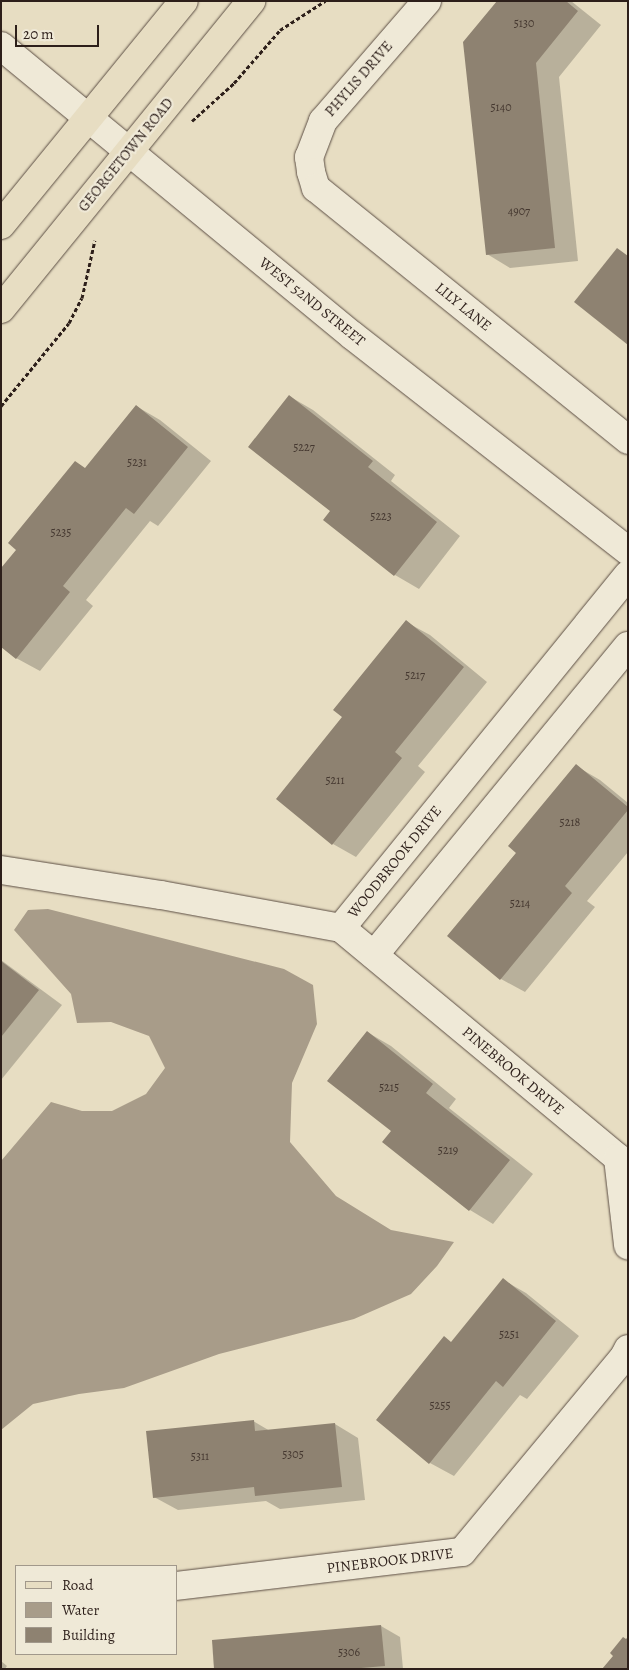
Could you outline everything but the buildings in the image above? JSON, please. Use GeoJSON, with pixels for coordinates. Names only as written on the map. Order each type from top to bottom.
{"type":"FeatureCollection","features":[{"type":"Feature","properties":{"kind":"main road"},"geometry":{"type":"LineString","coordinates":[[1,225],[184,1]]}},
{"type":"Feature","properties":{"kind":"main road","name":"GEORGETOWN ROAD"},"geometry":{"type":"LineString","coordinates":[[1,309],[252,1]]}},
{"type":"Feature","properties":{"kind":"street","name":"PHYLIS DRIVE"},"geometry":{"type":"LineString","coordinates":[[310,166],[311,150],[323,121],[427,1]]}},
{"type":"Feature","properties":{"kind":"street","name":"WEST 52ND STREET"},"geometry":{"type":"LineString","coordinates":[[1,46],[354,336],[628,551]]}},
{"type":"Feature","properties":{"kind":"street","name":"LILY LANE"},"geometry":{"type":"LineString","coordinates":[[310,166],[316,188],[628,440]]}},
{"type":"Feature","properties":{"kind":"street","name":"WOODBROOK DRIVE"},"geometry":{"type":"LineString","coordinates":[[1,870],[161,895],[341,928],[628,575]]}},
{"type":"Feature","properties":{"kind":"street"},"geometry":{"type":"LineString","coordinates":[[374,955],[628,646]]}},
{"type":"Feature","properties":{"kind":"street","name":"PINEBROOK DRIVE"},"geometry":{"type":"LineString","coordinates":[[341,928],[618,1158],[628,1245]]}},
{"type":"Feature","properties":{"kind":"street","name":"PINEBROOK DRIVE"},"geometry":{"type":"LineString","coordinates":[[178,1586],[462,1552],[624,1357],[628,1349]]}},
{"type":"Feature","properties":{"kind":"water"},"geometry":{"type":"Polygon","coordinates":[[[48,909],[284,969],[313,985],[317,1024],[292,1083],[290,1142],[336,1196],[391,1230],[454,1242],[437,1266],[411,1294],[354,1319],[219,1354],[124,1388],[79,1394],[33,1404],[1,1430],[1,1161],[51,1102],[82,1111],[112,1111],[146,1094],[165,1068],[149,1036],[111,1022],[77,1023],[71,994],[14,930],[28,910],[48,909]]]}}]}
